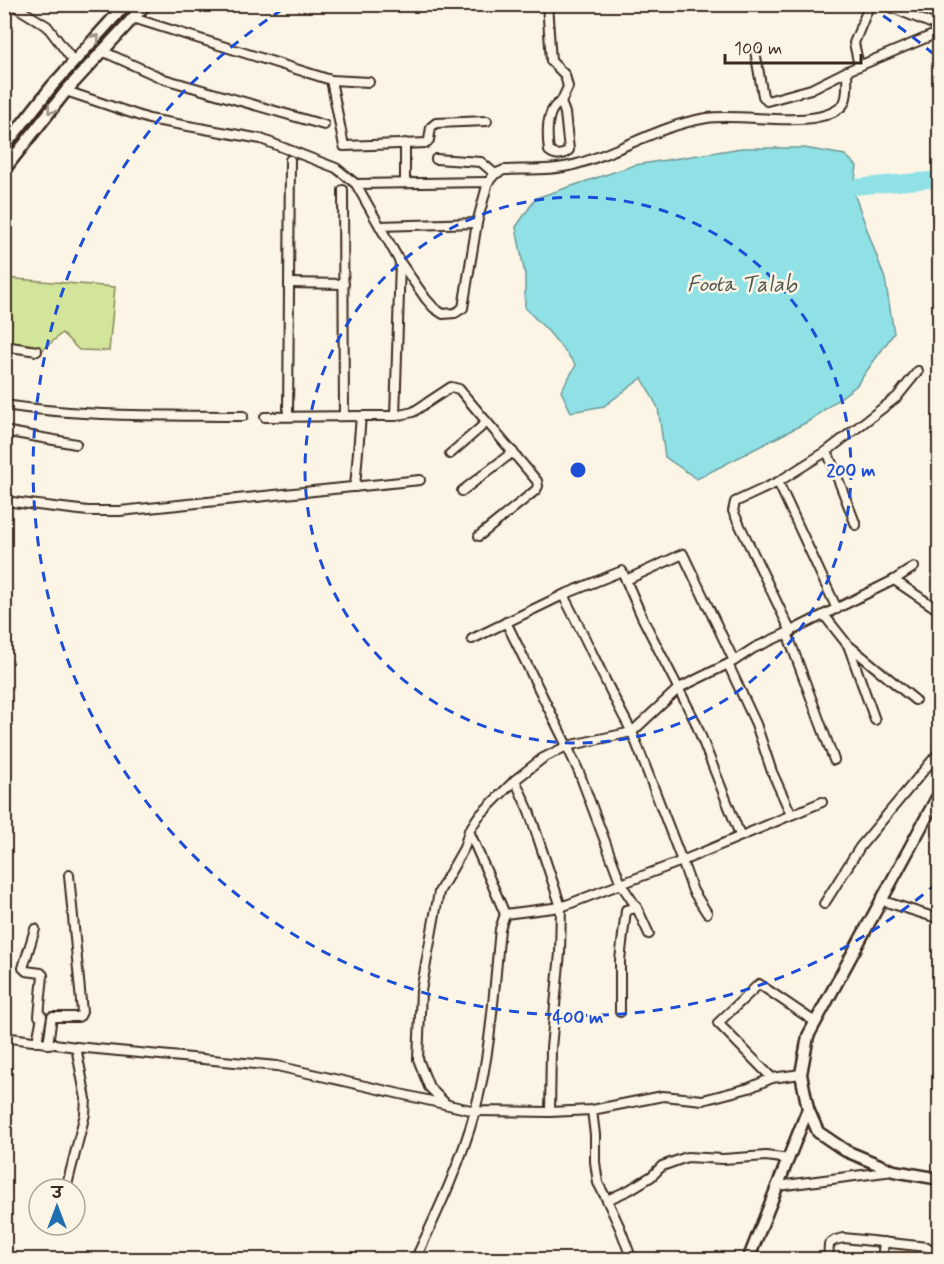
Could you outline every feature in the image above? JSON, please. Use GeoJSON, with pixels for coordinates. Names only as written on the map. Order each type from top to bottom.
{"type":"FeatureCollection","features":[{"type":"Feature","properties":{"kind":"main road"},"geometry":{"type":"LineString","coordinates":[[4,147],[52,86],[126,4]]}},
{"type":"Feature","properties":{"kind":"main road"},"geometry":{"type":"LineString","coordinates":[[4,170],[66,91],[146,4]]}},
{"type":"Feature","properties":{"kind":"main road"},"geometry":{"type":"LineString","coordinates":[[939,792],[808,1036],[801,1074],[808,1109],[818,1132],[846,1151],[894,1171],[939,1179]]}},
{"type":"Feature","properties":{"kind":"main road"},"geometry":{"type":"LineString","coordinates":[[748,1260],[808,1109]]}},
{"type":"Feature","properties":{"kind":"street"},"geometry":{"type":"LineString","coordinates":[[547,4],[551,61],[568,80],[568,87],[561,102],[555,105],[550,113],[549,151],[558,155],[565,154],[569,150],[565,113],[561,102]]}},
{"type":"Feature","properties":{"kind":"street"},"geometry":{"type":"LineString","coordinates":[[859,66],[854,43],[870,4]]}},
{"type":"Feature","properties":{"kind":"street"},"geometry":{"type":"LineString","coordinates":[[883,4],[939,27]]}},
{"type":"Feature","properties":{"kind":"street"},"geometry":{"type":"LineString","coordinates":[[15,6],[47,26],[74,62]]}},
{"type":"Feature","properties":{"kind":"street"},"geometry":{"type":"LineString","coordinates":[[133,18],[331,80],[369,82]]}},
{"type":"Feature","properties":{"kind":"street"},"geometry":{"type":"LineString","coordinates":[[755,51],[763,96],[767,101],[811,89],[848,70],[939,32]]}},
{"type":"Feature","properties":{"kind":"street"},"geometry":{"type":"LineString","coordinates":[[102,51],[164,79],[324,125]]}},
{"type":"Feature","properties":{"kind":"street"},"geometry":{"type":"LineString","coordinates":[[66,91],[149,119],[261,139],[336,168],[356,184],[400,262],[434,308],[443,314],[455,313],[463,308],[477,223],[488,182],[495,174],[504,171],[574,165],[669,128],[707,118],[788,119],[824,115],[842,106],[846,101],[848,70]]}},
{"type":"Feature","properties":{"kind":"street"},"geometry":{"type":"LineString","coordinates":[[331,80],[344,146],[427,143],[431,128],[436,123],[487,121]]}},
{"type":"Feature","properties":{"kind":"street"},"geometry":{"type":"LineString","coordinates":[[405,143],[405,183]]}},
{"type":"Feature","properties":{"kind":"street"},"geometry":{"type":"LineString","coordinates":[[436,159],[481,162],[495,174]]}},
{"type":"Feature","properties":{"kind":"street"},"geometry":{"type":"LineString","coordinates":[[288,416],[290,160]]}},
{"type":"Feature","properties":{"kind":"street"},"geometry":{"type":"LineString","coordinates":[[356,184],[488,182]]}},
{"type":"Feature","properties":{"kind":"street"},"geometry":{"type":"LineString","coordinates":[[343,190],[344,416]]}},
{"type":"Feature","properties":{"kind":"street"},"geometry":{"type":"LineString","coordinates":[[380,226],[477,223]]}},
{"type":"Feature","properties":{"kind":"street"},"geometry":{"type":"LineString","coordinates":[[395,416],[400,262]]}},
{"type":"Feature","properties":{"kind":"street"},"geometry":{"type":"LineString","coordinates":[[289,284],[344,284]]}},
{"type":"Feature","properties":{"kind":"street"},"geometry":{"type":"LineString","coordinates":[[4,346],[37,351]]}},
{"type":"Feature","properties":{"kind":"street"},"geometry":{"type":"LineString","coordinates":[[834,760],[789,632],[733,511],[735,502],[778,482],[826,451],[897,397],[918,371]]}},
{"type":"Feature","properties":{"kind":"street"},"geometry":{"type":"LineString","coordinates":[[265,417],[395,416],[413,412],[451,387],[459,389],[537,481],[538,486],[479,536]]}},
{"type":"Feature","properties":{"kind":"street"},"geometry":{"type":"LineString","coordinates":[[4,405],[122,414],[243,416]]}},
{"type":"Feature","properties":{"kind":"street"},"geometry":{"type":"LineString","coordinates":[[355,487],[361,416]]}},
{"type":"Feature","properties":{"kind":"street"},"geometry":{"type":"LineString","coordinates":[[450,454],[487,422]]}},
{"type":"Feature","properties":{"kind":"street"},"geometry":{"type":"LineString","coordinates":[[4,431],[76,444]]}},
{"type":"Feature","properties":{"kind":"street"},"geometry":{"type":"LineString","coordinates":[[826,451],[856,525]]}},
{"type":"Feature","properties":{"kind":"street"},"geometry":{"type":"LineString","coordinates":[[462,491],[513,452]]}},
{"type":"Feature","properties":{"kind":"street"},"geometry":{"type":"LineString","coordinates":[[4,501],[88,511],[120,511],[420,480]]}},
{"type":"Feature","properties":{"kind":"street"},"geometry":{"type":"LineString","coordinates":[[778,482],[837,609]]}},
{"type":"Feature","properties":{"kind":"street"},"geometry":{"type":"LineString","coordinates":[[626,580],[683,554],[731,663],[790,814]]}},
{"type":"Feature","properties":{"kind":"street"},"geometry":{"type":"LineString","coordinates":[[447,1106],[429,1087],[418,1059],[422,991],[439,892],[464,848],[469,831],[478,817],[516,780],[543,758],[567,746],[632,732],[679,688],[731,663],[754,648],[894,580],[914,567]]}},
{"type":"Feature","properties":{"kind":"street"},"geometry":{"type":"LineString","coordinates":[[472,639],[563,594],[622,571],[642,617],[695,721],[740,835]]}},
{"type":"Feature","properties":{"kind":"street"},"geometry":{"type":"LineString","coordinates":[[894,580],[939,611]]}},
{"type":"Feature","properties":{"kind":"street"},"geometry":{"type":"LineString","coordinates":[[563,594],[604,681],[632,732],[693,891],[707,913]]}},
{"type":"Feature","properties":{"kind":"street"},"geometry":{"type":"LineString","coordinates":[[824,615],[847,644],[915,700]]}},
{"type":"Feature","properties":{"kind":"street"},"geometry":{"type":"LineString","coordinates":[[506,622],[579,772],[621,884],[637,908],[649,934]]}},
{"type":"Feature","properties":{"kind":"street"},"geometry":{"type":"LineString","coordinates":[[847,644],[875,720]]}},
{"type":"Feature","properties":{"kind":"street"},"geometry":{"type":"LineString","coordinates":[[824,904],[860,846],[939,751]]}},
{"type":"Feature","properties":{"kind":"street"},"geometry":{"type":"LineString","coordinates":[[516,780],[529,811],[561,907],[560,952],[551,1048],[550,1112]]}},
{"type":"Feature","properties":{"kind":"street"},"geometry":{"type":"LineString","coordinates":[[504,914],[561,907],[682,861],[822,802]]}},
{"type":"Feature","properties":{"kind":"street"},"geometry":{"type":"LineString","coordinates":[[415,1260],[457,1168],[475,1111],[483,1075],[500,930],[504,914],[469,831]]}},
{"type":"Feature","properties":{"kind":"street"},"geometry":{"type":"LineString","coordinates":[[48,1044],[52,1017],[78,1017],[82,1012],[69,875]]}},
{"type":"Feature","properties":{"kind":"street"},"geometry":{"type":"LineString","coordinates":[[880,900],[939,920]]}},
{"type":"Feature","properties":{"kind":"street"},"geometry":{"type":"LineString","coordinates":[[620,1012],[620,960],[626,910],[637,908]]}},
{"type":"Feature","properties":{"kind":"street"},"geometry":{"type":"LineString","coordinates":[[35,929],[23,968],[26,971],[43,975],[39,1016],[42,1016],[37,1042]]}},
{"type":"Feature","properties":{"kind":"street"},"geometry":{"type":"LineString","coordinates":[[772,1078],[718,1023],[759,984],[815,1022]]}},
{"type":"Feature","properties":{"kind":"street"},"geometry":{"type":"LineString","coordinates":[[4,1037],[76,1047],[277,1066],[475,1111],[592,1110],[663,1096],[703,1100],[748,1088],[772,1078],[801,1074]]}},
{"type":"Feature","properties":{"kind":"street"},"geometry":{"type":"LineString","coordinates":[[69,1177],[85,1114],[86,1099],[76,1047]]}},
{"type":"Feature","properties":{"kind":"street"},"geometry":{"type":"LineString","coordinates":[[592,1110],[598,1183],[620,1227],[632,1260]]}},
{"type":"Feature","properties":{"kind":"street"},"geometry":{"type":"LineString","coordinates":[[607,1200],[644,1181],[662,1166],[687,1157],[723,1159],[766,1156],[789,1159]]}},
{"type":"Feature","properties":{"kind":"street"},"geometry":{"type":"LineString","coordinates":[[778,1186],[894,1171]]}},
{"type":"Feature","properties":{"kind":"street"},"geometry":{"type":"LineString","coordinates":[[828,1260],[829,1245],[839,1238],[927,1247],[934,1252],[934,1260]]}},
{"type":"Feature","properties":{"kind":"street"},"geometry":{"type":"LineString","coordinates":[[882,1260],[884,1242]]}},
{"type":"Feature","properties":{"kind":"green space"},"geometry":{"type":"Polygon","coordinates":[[[4,278],[115,287],[109,351],[79,350],[62,333],[44,349],[5,344],[4,278]]]}},
{"type":"Feature","properties":{"kind":"water","name":"Foota Talab"},"geometry":{"type":"Polygon","coordinates":[[[742,148],[804,148],[845,155],[857,166],[855,196],[885,279],[894,333],[856,386],[809,421],[697,479],[665,457],[658,408],[642,378],[604,406],[571,412],[561,391],[576,365],[548,331],[525,308],[525,275],[516,227],[536,198],[635,165],[742,148]]]}},
{"type":"Feature","properties":{"kind":"waterway"},"geometry":{"type":"LineString","coordinates":[[854,187],[940,179]]}}]}
